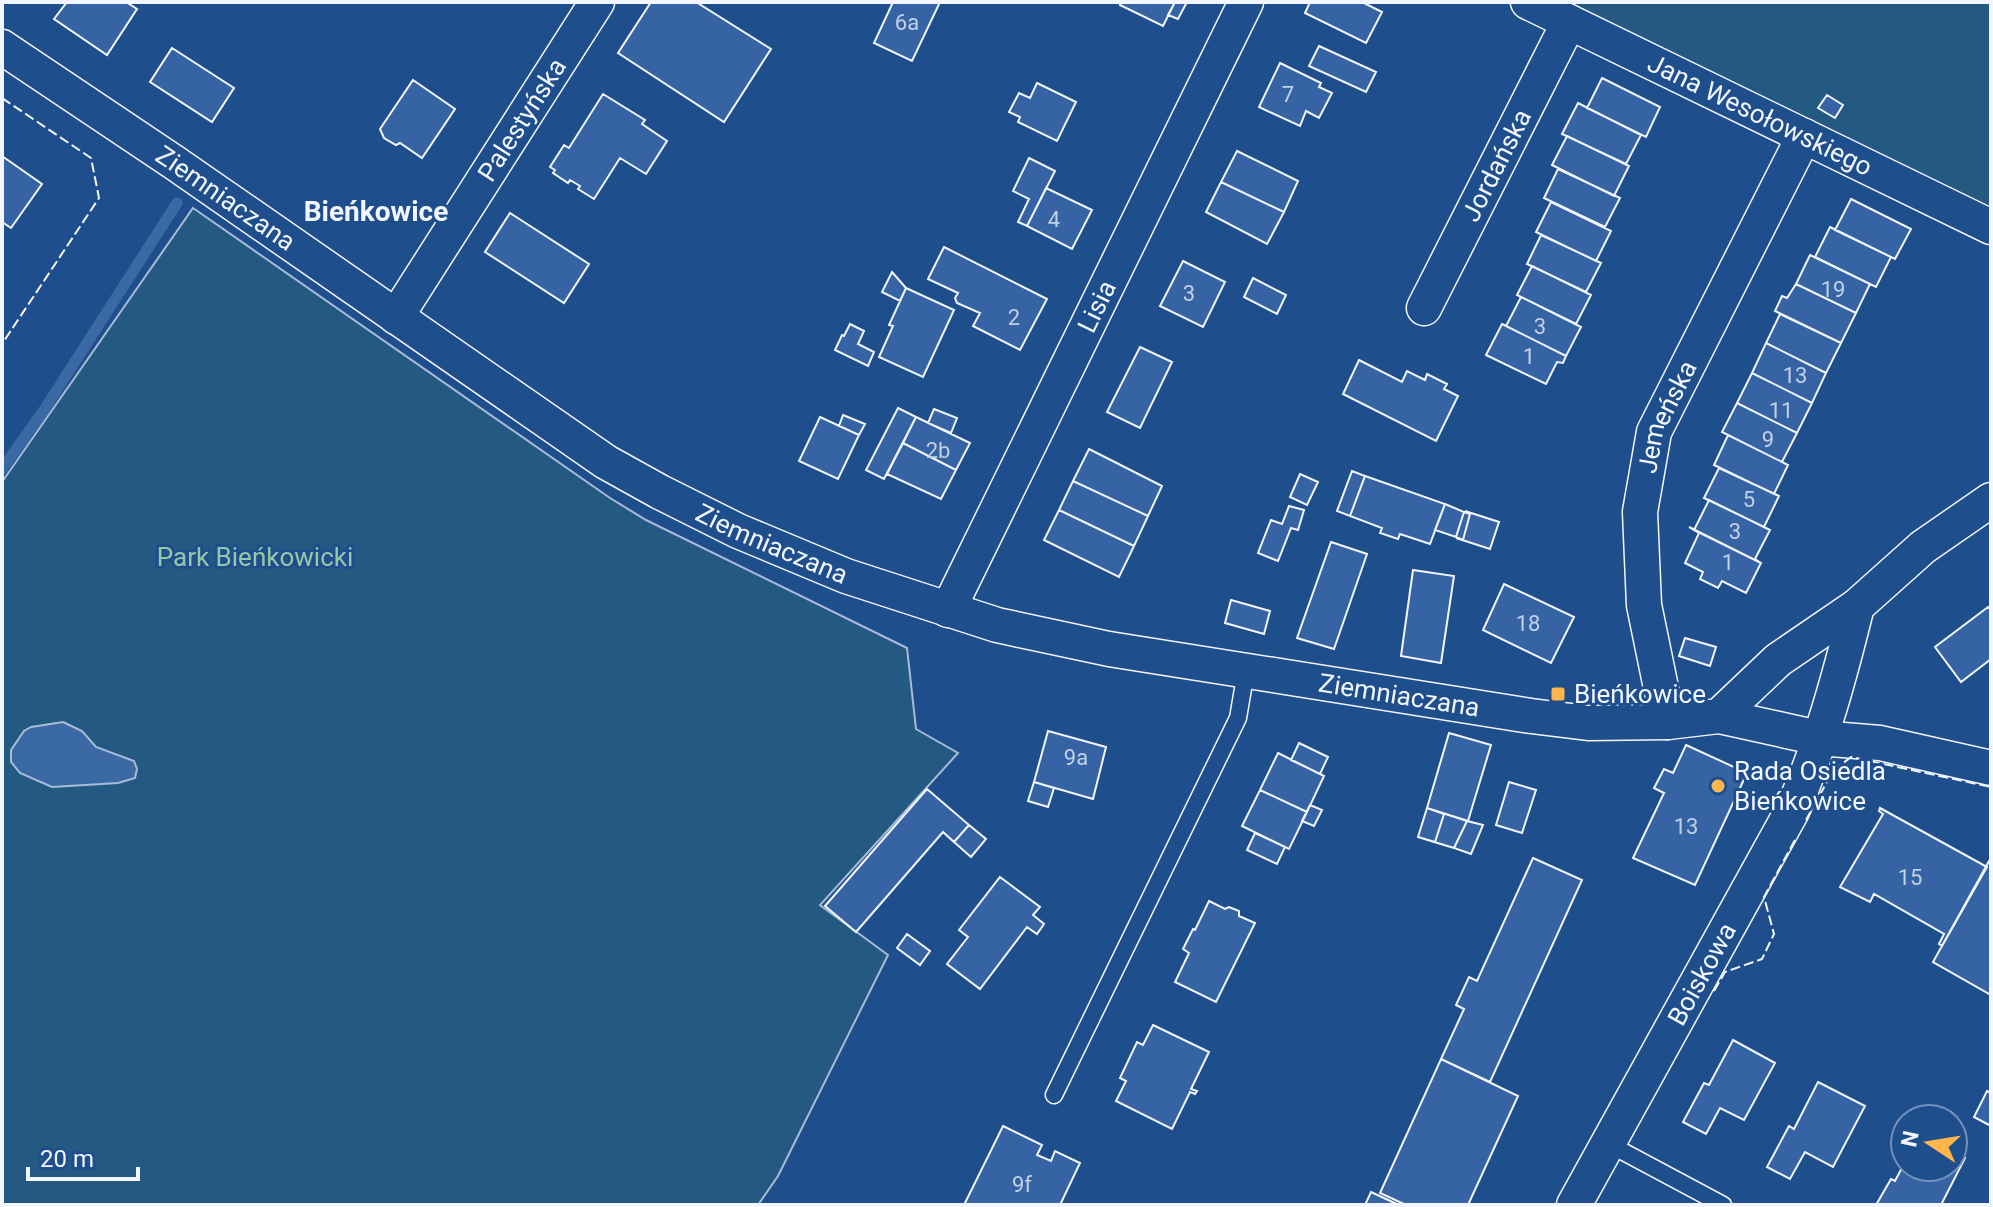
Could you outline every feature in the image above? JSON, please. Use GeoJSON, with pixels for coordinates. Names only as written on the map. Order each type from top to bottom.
{"type":"FeatureCollection","features":[{"type":"Feature","properties":{"kind":"street","name":"Palestyńska"},"geometry":{"type":"LineString","coordinates":[[396,317],[597,2]]}},
{"type":"Feature","properties":{"kind":"street","name":"Lisia"},"geometry":{"type":"LineString","coordinates":[[948,610],[1246,2]]}},
{"type":"Feature","properties":{"kind":"street","name":"Jana Wesołowskiego"},"geometry":{"type":"LineString","coordinates":[[1528,2],[1991,227]]}},
{"type":"Feature","properties":{"kind":"street","name":"Jordańska"},"geometry":{"type":"LineString","coordinates":[[1424,308],[1569,22]]}},
{"type":"Feature","properties":{"kind":"street","name":"Ziemniaczana"},"geometry":{"type":"LineString","coordinates":[[2,47],[606,462],[738,531],[819,565],[997,625],[1109,649],[1588,723],[1668,722],[1719,716],[1819,738],[1880,743],[1991,768]]}},
{"type":"Feature","properties":{"kind":"street","name":"Jemeńska"},"geometry":{"type":"LineString","coordinates":[[1668,722],[1643,590],[1640,512],[1654,432],[1804,136]]}},
{"type":"Feature","properties":{"kind":"street"},"geometry":{"type":"LineString","coordinates":[[1719,716],[1778,660],[1857,606],[1923,547],[1991,500]]}},
{"type":"Feature","properties":{"kind":"street","name":"Boiskowa"},"geometry":{"type":"LineString","coordinates":[[1574,1205],[1792,811],[1841,673],[1857,606]]}},
{"type":"Feature","properties":{"kind":"lane"},"geometry":{"type":"LineString","coordinates":[[1054,1095],[1238,718],[1246,671]]}},
{"type":"Feature","properties":{"kind":"lane"},"geometry":{"type":"LineString","coordinates":[[1607,1143],[1723,1205]]}},
{"type":"Feature","properties":{"kind":"green space"},"geometry":{"type":"Polygon","coordinates":[[[1562,2],[1991,2],[1991,212],[1562,2]]]}},
{"type":"Feature","properties":{"kind":"green space","name":"Park Bieńkowicki"},"geometry":{"type":"Polygon","coordinates":[[[193,208],[610,498],[646,520],[907,648],[916,729],[958,753],[820,905],[888,955],[778,1176],[758,1205],[2,1205],[2,482],[193,208]]]}},
{"type":"Feature","properties":{"kind":"shaded area"},"geometry":{"type":"Polygon","coordinates":[[[63,722],[82,731],[96,747],[134,761],[137,769],[135,778],[118,783],[52,787],[20,773],[11,762],[11,750],[24,731],[63,722]]]}},
{"type":"Feature","properties":{"kind":"building"},"geometry":{"type":"Polygon","coordinates":[[[67,2],[126,2],[137,9],[107,55],[54,19],[67,2]]]}},
{"type":"Feature","properties":{"kind":"building"},"geometry":{"type":"Polygon","coordinates":[[[651,2],[696,2],[771,49],[724,122],[618,53],[651,2]]]}},
{"type":"Feature","properties":{"kind":"building"},"geometry":{"type":"Polygon","coordinates":[[[893,2],[940,2],[912,61],[874,43],[893,2]]]}},
{"type":"Feature","properties":{"kind":"building"},"geometry":{"type":"Polygon","coordinates":[[[1122,2],[1175,2],[1163,26],[1120,5],[1122,2]]]}},
{"type":"Feature","properties":{"kind":"building"},"geometry":{"type":"Polygon","coordinates":[[[1175,2],[1187,2],[1178,19],[1168,15],[1175,2]]]}},
{"type":"Feature","properties":{"kind":"building"},"geometry":{"type":"Polygon","coordinates":[[[1310,2],[1362,2],[1382,12],[1366,43],[1305,13],[1310,2]]]}},
{"type":"Feature","properties":{"kind":"building"},"geometry":{"type":"Polygon","coordinates":[[[1319,46],[1376,72],[1366,92],[1309,66],[1319,46]]]}},
{"type":"Feature","properties":{"kind":"building"},"geometry":{"type":"Polygon","coordinates":[[[172,48],[234,88],[212,122],[150,82],[172,48]]]}},
{"type":"Feature","properties":{"kind":"building"},"geometry":{"type":"Polygon","coordinates":[[[1280,63],[1321,83],[1319,87],[1332,93],[1319,118],[1306,111],[1300,126],[1259,107],[1280,63]]]}},
{"type":"Feature","properties":{"kind":"building"},"geometry":{"type":"Polygon","coordinates":[[[1602,78],[1660,107],[1646,137],[1587,108],[1602,78]]]}},
{"type":"Feature","properties":{"kind":"building"},"geometry":{"type":"Polygon","coordinates":[[[413,80],[455,109],[422,158],[400,143],[396,145],[384,138],[380,129],[413,80]]]}},
{"type":"Feature","properties":{"kind":"building"},"geometry":{"type":"Polygon","coordinates":[[[1037,83],[1076,102],[1057,141],[1018,122],[1020,117],[1009,112],[1019,93],[1030,98],[1037,83]]]}},
{"type":"Feature","properties":{"kind":"building"},"geometry":{"type":"Polygon","coordinates":[[[603,94],[645,120],[642,124],[667,141],[646,174],[620,158],[594,199],[578,189],[580,186],[570,180],[568,183],[553,173],[555,170],[550,167],[564,145],[569,148],[603,94]]]}},
{"type":"Feature","properties":{"kind":"building"},"geometry":{"type":"Polygon","coordinates":[[[1827,95],[1843,105],[1835,118],[1818,108],[1827,95]]]}},
{"type":"Feature","properties":{"kind":"building"},"geometry":{"type":"Polygon","coordinates":[[[1578,103],[1641,135],[1626,164],[1562,134],[1578,103]]]}},
{"type":"Feature","properties":{"kind":"building"},"geometry":{"type":"Polygon","coordinates":[[[1567,136],[1629,166],[1614,196],[1552,165],[1567,136]]]}},
{"type":"Feature","properties":{"kind":"building"},"geometry":{"type":"Polygon","coordinates":[[[1237,151],[1298,181],[1284,212],[1221,182],[1237,151]]]}},
{"type":"Feature","properties":{"kind":"building"},"geometry":{"type":"Polygon","coordinates":[[[2,156],[42,184],[11,228],[2,222],[2,156]]]}},
{"type":"Feature","properties":{"kind":"building"},"geometry":{"type":"Polygon","coordinates":[[[1029,158],[1055,171],[1027,226],[1018,222],[1029,199],[1013,191],[1029,158]]]}},
{"type":"Feature","properties":{"kind":"building"},"geometry":{"type":"Polygon","coordinates":[[[1558,169],[1620,198],[1605,227],[1544,198],[1558,169]]]}},
{"type":"Feature","properties":{"kind":"building"},"geometry":{"type":"Polygon","coordinates":[[[1221,182],[1284,212],[1267,244],[1206,212],[1221,182]]]}},
{"type":"Feature","properties":{"kind":"building"},"geometry":{"type":"Polygon","coordinates":[[[1046,188],[1092,210],[1072,249],[1027,226],[1046,188]]]}},
{"type":"Feature","properties":{"kind":"building"},"geometry":{"type":"Polygon","coordinates":[[[1851,199],[1911,229],[1895,259],[1835,230],[1851,199]]]}},
{"type":"Feature","properties":{"kind":"building"},"geometry":{"type":"Polygon","coordinates":[[[1551,202],[1611,231],[1596,261],[1536,232],[1551,202]]]}},
{"type":"Feature","properties":{"kind":"building"},"geometry":{"type":"Polygon","coordinates":[[[510,213],[589,264],[564,303],[485,252],[510,213]]]}},
{"type":"Feature","properties":{"kind":"building"},"geometry":{"type":"Polygon","coordinates":[[[1830,227],[1891,257],[1876,287],[1815,257],[1830,227]]]}},
{"type":"Feature","properties":{"kind":"building"},"geometry":{"type":"Polygon","coordinates":[[[1541,235],[1601,263],[1586,292],[1527,264],[1541,235]]]}},
{"type":"Feature","properties":{"kind":"building"},"geometry":{"type":"Polygon","coordinates":[[[944,247],[1047,299],[1020,350],[973,326],[980,313],[957,303],[955,298],[958,293],[928,279],[944,247]]]}},
{"type":"Feature","properties":{"kind":"building"},"geometry":{"type":"Polygon","coordinates":[[[1810,255],[1870,284],[1856,313],[1796,284],[1810,255]]]}},
{"type":"Feature","properties":{"kind":"building"},"geometry":{"type":"Polygon","coordinates":[[[1183,261],[1225,282],[1203,327],[1160,306],[1183,261]]]}},
{"type":"Feature","properties":{"kind":"building"},"geometry":{"type":"Polygon","coordinates":[[[1532,266],[1591,295],[1576,324],[1517,295],[1532,266]]]}},
{"type":"Feature","properties":{"kind":"building"},"geometry":{"type":"Polygon","coordinates":[[[892,272],[906,288],[900,301],[882,292],[892,272]]]}},
{"type":"Feature","properties":{"kind":"building"},"geometry":{"type":"Polygon","coordinates":[[[1253,278],[1286,295],[1277,314],[1244,297],[1253,278]]]}},
{"type":"Feature","properties":{"kind":"building"},"geometry":{"type":"Polygon","coordinates":[[[1796,284],[1856,313],[1841,343],[1775,311],[1782,296],[1787,298],[1796,284]]]}},
{"type":"Feature","properties":{"kind":"building"},"geometry":{"type":"Polygon","coordinates":[[[906,288],[954,310],[923,377],[879,357],[906,288]]]}},
{"type":"Feature","properties":{"kind":"building"},"geometry":{"type":"Polygon","coordinates":[[[1521,297],[1581,327],[1566,356],[1506,326],[1521,297]]]}},
{"type":"Feature","properties":{"kind":"building"},"geometry":{"type":"Polygon","coordinates":[[[1780,314],[1841,343],[1826,373],[1766,343],[1780,314]]]}},
{"type":"Feature","properties":{"kind":"building"},"geometry":{"type":"Polygon","coordinates":[[[850,324],[864,331],[858,344],[874,352],[868,366],[835,350],[850,324]]]}},
{"type":"Feature","properties":{"kind":"building"},"geometry":{"type":"Polygon","coordinates":[[[1502,324],[1566,356],[1563,363],[1557,362],[1546,384],[1486,355],[1502,324]]]}},
{"type":"Feature","properties":{"kind":"building"},"geometry":{"type":"Polygon","coordinates":[[[1766,343],[1826,373],[1812,403],[1752,373],[1766,343]]]}},
{"type":"Feature","properties":{"kind":"building"},"geometry":{"type":"Polygon","coordinates":[[[1140,347],[1172,362],[1140,428],[1107,412],[1140,347]]]}},
{"type":"Feature","properties":{"kind":"building"},"geometry":{"type":"Polygon","coordinates":[[[1359,360],[1402,382],[1407,371],[1425,380],[1427,374],[1447,384],[1444,389],[1458,396],[1436,441],[1343,394],[1359,360]]]}},
{"type":"Feature","properties":{"kind":"building"},"geometry":{"type":"Polygon","coordinates":[[[1752,373],[1812,403],[1797,433],[1737,403],[1752,373]]]}},
{"type":"Feature","properties":{"kind":"building"},"geometry":{"type":"Polygon","coordinates":[[[1737,403],[1797,433],[1782,462],[1722,432],[1737,403]]]}},
{"type":"Feature","properties":{"kind":"building"},"geometry":{"type":"Polygon","coordinates":[[[898,408],[916,417],[884,479],[866,470],[898,408]]]}},
{"type":"Feature","properties":{"kind":"building"},"geometry":{"type":"Polygon","coordinates":[[[934,409],[957,418],[951,433],[928,423],[934,409]]]}},
{"type":"Feature","properties":{"kind":"building"},"geometry":{"type":"Polygon","coordinates":[[[843,415],[865,424],[859,435],[839,426],[843,415]]]}},
{"type":"Feature","properties":{"kind":"building"},"geometry":{"type":"Polygon","coordinates":[[[820,417],[859,435],[838,479],[799,461],[820,417]]]}},
{"type":"Feature","properties":{"kind":"building"},"geometry":{"type":"Polygon","coordinates":[[[916,417],[970,443],[956,470],[903,443],[916,417]]]}},
{"type":"Feature","properties":{"kind":"building"},"geometry":{"type":"Polygon","coordinates":[[[1728,435],[1788,465],[1774,494],[1714,465],[1728,435]]]}},
{"type":"Feature","properties":{"kind":"building"},"geometry":{"type":"Polygon","coordinates":[[[903,443],[956,470],[941,499],[887,474],[903,443]]]}},
{"type":"Feature","properties":{"kind":"building"},"geometry":{"type":"Polygon","coordinates":[[[1089,449],[1162,486],[1148,516],[1073,481],[1089,449]]]}},
{"type":"Feature","properties":{"kind":"building"},"geometry":{"type":"Polygon","coordinates":[[[1719,468],[1779,496],[1764,527],[1704,498],[1719,468]]]}},
{"type":"Feature","properties":{"kind":"building"},"geometry":{"type":"Polygon","coordinates":[[[1352,471],[1365,476],[1350,516],[1337,511],[1352,471]]]}},
{"type":"Feature","properties":{"kind":"building"},"geometry":{"type":"Polygon","coordinates":[[[1300,474],[1318,482],[1307,505],[1290,497],[1300,474]]]}},
{"type":"Feature","properties":{"kind":"building"},"geometry":{"type":"Polygon","coordinates":[[[1365,476],[1445,504],[1430,544],[1400,534],[1398,539],[1380,533],[1382,528],[1350,516],[1365,476]]]}},
{"type":"Feature","properties":{"kind":"building"},"geometry":{"type":"Polygon","coordinates":[[[1073,481],[1148,516],[1134,546],[1059,510],[1073,481]]]}},
{"type":"Feature","properties":{"kind":"building"},"geometry":{"type":"Polygon","coordinates":[[[1709,500],[1770,530],[1755,559],[1761,563],[1694,530],[1709,500]]]}},
{"type":"Feature","properties":{"kind":"building"},"geometry":{"type":"Polygon","coordinates":[[[1445,504],[1464,512],[1456,537],[1435,530],[1445,504]]]}},
{"type":"Feature","properties":{"kind":"building"},"geometry":{"type":"Polygon","coordinates":[[[1289,506],[1304,510],[1298,530],[1291,528],[1278,561],[1258,553],[1271,520],[1282,524],[1289,506]]]}},
{"type":"Feature","properties":{"kind":"building"},"geometry":{"type":"Polygon","coordinates":[[[1059,510],[1134,546],[1119,577],[1044,540],[1059,510]]]}},
{"type":"Feature","properties":{"kind":"building"},"geometry":{"type":"Polygon","coordinates":[[[1465,511],[1499,522],[1490,549],[1456,538],[1463,540],[1470,514],[1465,511]]]}},
{"type":"Feature","properties":{"kind":"building"},"geometry":{"type":"Polygon","coordinates":[[[1464,512],[1470,514],[1463,540],[1456,537],[1464,512]]]}},
{"type":"Feature","properties":{"kind":"building"},"geometry":{"type":"Polygon","coordinates":[[[1689,527],[1761,563],[1746,593],[1722,581],[1718,588],[1700,579],[1703,572],[1685,563],[1699,533],[1689,527]]]}},
{"type":"Feature","properties":{"kind":"building"},"geometry":{"type":"Polygon","coordinates":[[[1331,542],[1367,554],[1334,649],[1297,638],[1331,542]]]}},
{"type":"Feature","properties":{"kind":"building"},"geometry":{"type":"Polygon","coordinates":[[[1413,570],[1454,576],[1441,663],[1401,656],[1413,570]]]}},
{"type":"Feature","properties":{"kind":"building"},"geometry":{"type":"Polygon","coordinates":[[[1504,584],[1574,617],[1551,663],[1483,630],[1504,584]]]}},
{"type":"Feature","properties":{"kind":"building"},"geometry":{"type":"Polygon","coordinates":[[[1231,600],[1270,611],[1264,634],[1225,623],[1231,600]]]}},
{"type":"Feature","properties":{"kind":"building"},"geometry":{"type":"Polygon","coordinates":[[[1988,607],[1991,610],[1991,659],[1961,682],[1935,647],[1988,607]]]}},
{"type":"Feature","properties":{"kind":"building"},"geometry":{"type":"Polygon","coordinates":[[[1685,638],[1716,647],[1710,666],[1679,656],[1685,638]]]}},
{"type":"Feature","properties":{"kind":"building"},"geometry":{"type":"Polygon","coordinates":[[[1048,731],[1106,747],[1093,799],[1034,782],[1048,731]]]}},
{"type":"Feature","properties":{"kind":"building"},"geometry":{"type":"Polygon","coordinates":[[[1449,733],[1491,745],[1468,821],[1427,808],[1449,733]]]}},
{"type":"Feature","properties":{"kind":"building"},"geometry":{"type":"Polygon","coordinates":[[[1299,743],[1328,757],[1320,774],[1291,760],[1299,743]]]}},
{"type":"Feature","properties":{"kind":"building"},"geometry":{"type":"Polygon","coordinates":[[[1686,745],[1747,773],[1695,885],[1633,858],[1664,793],[1654,788],[1664,769],[1673,773],[1686,745]]]}},
{"type":"Feature","properties":{"kind":"building"},"geometry":{"type":"Polygon","coordinates":[[[1278,753],[1324,776],[1307,812],[1260,790],[1278,753]]]}},
{"type":"Feature","properties":{"kind":"building"},"geometry":{"type":"Polygon","coordinates":[[[1034,782],[1054,788],[1048,807],[1028,801],[1034,782]]]}},
{"type":"Feature","properties":{"kind":"building"},"geometry":{"type":"Polygon","coordinates":[[[1509,782],[1536,790],[1522,833],[1496,825],[1509,782]]]}},
{"type":"Feature","properties":{"kind":"building"},"geometry":{"type":"Polygon","coordinates":[[[927,789],[969,825],[954,842],[943,832],[856,932],[825,906],[927,789]]]}},
{"type":"Feature","properties":{"kind":"building"},"geometry":{"type":"Polygon","coordinates":[[[1260,790],[1307,812],[1289,849],[1242,826],[1260,790]]]}},
{"type":"Feature","properties":{"kind":"building"},"geometry":{"type":"Polygon","coordinates":[[[1310,805],[1322,810],[1314,826],[1302,821],[1310,805]]]}},
{"type":"Feature","properties":{"kind":"building"},"geometry":{"type":"Polygon","coordinates":[[[1427,808],[1467,821],[1454,848],[1418,837],[1427,808]]]}},
{"type":"Feature","properties":{"kind":"building"},"geometry":{"type":"Polygon","coordinates":[[[1427,808],[1444,814],[1435,842],[1418,837],[1427,808]]]}},
{"type":"Feature","properties":{"kind":"building"},"geometry":{"type":"Polygon","coordinates":[[[1880,808],[1987,867],[1942,946],[1939,944],[1944,934],[1874,894],[1870,902],[1840,887],[1883,814],[1880,808]]]}},
{"type":"Feature","properties":{"kind":"building"},"geometry":{"type":"Polygon","coordinates":[[[1467,821],[1483,825],[1471,854],[1454,848],[1467,821]]]}},
{"type":"Feature","properties":{"kind":"building"},"geometry":{"type":"Polygon","coordinates":[[[969,825],[986,839],[971,857],[954,842],[969,825]]]}},
{"type":"Feature","properties":{"kind":"building"},"geometry":{"type":"Polygon","coordinates":[[[1255,833],[1285,847],[1277,864],[1247,850],[1255,833]]]}},
{"type":"Feature","properties":{"kind":"building"},"geometry":{"type":"Polygon","coordinates":[[[1533,858],[1582,880],[1490,1082],[1441,1059],[1464,1009],[1456,1005],[1469,977],[1477,981],[1533,858]]]}},
{"type":"Feature","properties":{"kind":"building"},"geometry":{"type":"Polygon","coordinates":[[[1991,862],[1991,995],[1933,962],[1991,862]]]}},
{"type":"Feature","properties":{"kind":"building"},"geometry":{"type":"Polygon","coordinates":[[[1000,877],[1040,907],[1033,915],[1044,924],[1037,934],[1027,927],[980,989],[947,964],[968,937],[959,930],[1000,877]]]}},
{"type":"Feature","properties":{"kind":"building"},"geometry":{"type":"Polygon","coordinates":[[[1209,901],[1225,909],[1229,907],[1239,911],[1239,916],[1255,923],[1216,1002],[1175,982],[1189,953],[1183,949],[1209,901]]]}},
{"type":"Feature","properties":{"kind":"building"},"geometry":{"type":"Polygon","coordinates":[[[907,934],[930,951],[920,965],[897,948],[907,934]]]}},
{"type":"Feature","properties":{"kind":"building"},"geometry":{"type":"Polygon","coordinates":[[[1153,1025],[1209,1052],[1191,1089],[1197,1091],[1195,1094],[1190,1092],[1172,1129],[1116,1101],[1126,1081],[1120,1078],[1137,1042],[1143,1045],[1153,1025]]]}},
{"type":"Feature","properties":{"kind":"building"},"geometry":{"type":"Polygon","coordinates":[[[1733,1040],[1775,1063],[1744,1120],[1720,1108],[1706,1134],[1683,1122],[1704,1083],[1709,1085],[1733,1040]]]}},
{"type":"Feature","properties":{"kind":"building"},"geometry":{"type":"Polygon","coordinates":[[[1441,1059],[1518,1096],[1468,1205],[1406,1205],[1380,1193],[1441,1059]]]}},
{"type":"Feature","properties":{"kind":"building"},"geometry":{"type":"Polygon","coordinates":[[[1818,1082],[1865,1106],[1833,1167],[1805,1152],[1790,1179],[1767,1167],[1789,1126],[1794,1129],[1818,1082]]]}},
{"type":"Feature","properties":{"kind":"building"},"geometry":{"type":"Polygon","coordinates":[[[1987,1091],[1991,1093],[1991,1126],[1974,1117],[1987,1091]]]}},
{"type":"Feature","properties":{"kind":"building"},"geometry":{"type":"Polygon","coordinates":[[[1003,1126],[1042,1145],[1037,1155],[1051,1161],[1055,1151],[1080,1163],[1060,1205],[964,1205],[1003,1126]]]}},
{"type":"Feature","properties":{"kind":"building"},"geometry":{"type":"Polygon","coordinates":[[[1889,1182],[1952,1183],[1941,1205],[1876,1205],[1889,1182]]]}},
{"type":"Feature","properties":{"kind":"building"},"geometry":{"type":"Polygon","coordinates":[[[1371,1192],[1399,1205],[1365,1205],[1371,1192]]]}},
{"type":"Feature","properties":{"kind":"waterway"},"geometry":{"type":"LineString","coordinates":[[2,469],[44,410],[177,203]]}},
{"type":"Feature","properties":{"kind":"fence"},"geometry":{"type":"LineString","coordinates":[[2,98],[91,158],[99,198],[2,344]]}},
{"type":"Feature","properties":{"kind":"fence"},"geometry":{"type":"LineString","coordinates":[[1806,820],[1833,771],[1851,757],[1991,787]]}},
{"type":"Feature","properties":{"kind":"fence"},"geometry":{"type":"LineString","coordinates":[[1714,991],[1725,972],[1762,959],[1774,934],[1764,897],[1796,838]]}},
{"type":"Feature","properties":{"kind":"place","name":"Bieńkowice"},"geometry":{"type":"Point","coordinates":[1558,694]}},
{"type":"Feature","properties":{"kind":"place","name":"Rada Osiedla Bieńkowice"},"geometry":{"type":"Point","coordinates":[1718,786]}},
{"type":"Feature","properties":{"kind":"district","name":"Bieńkowice"},"geometry":{"type":"Point","coordinates":[376,211]}}]}
